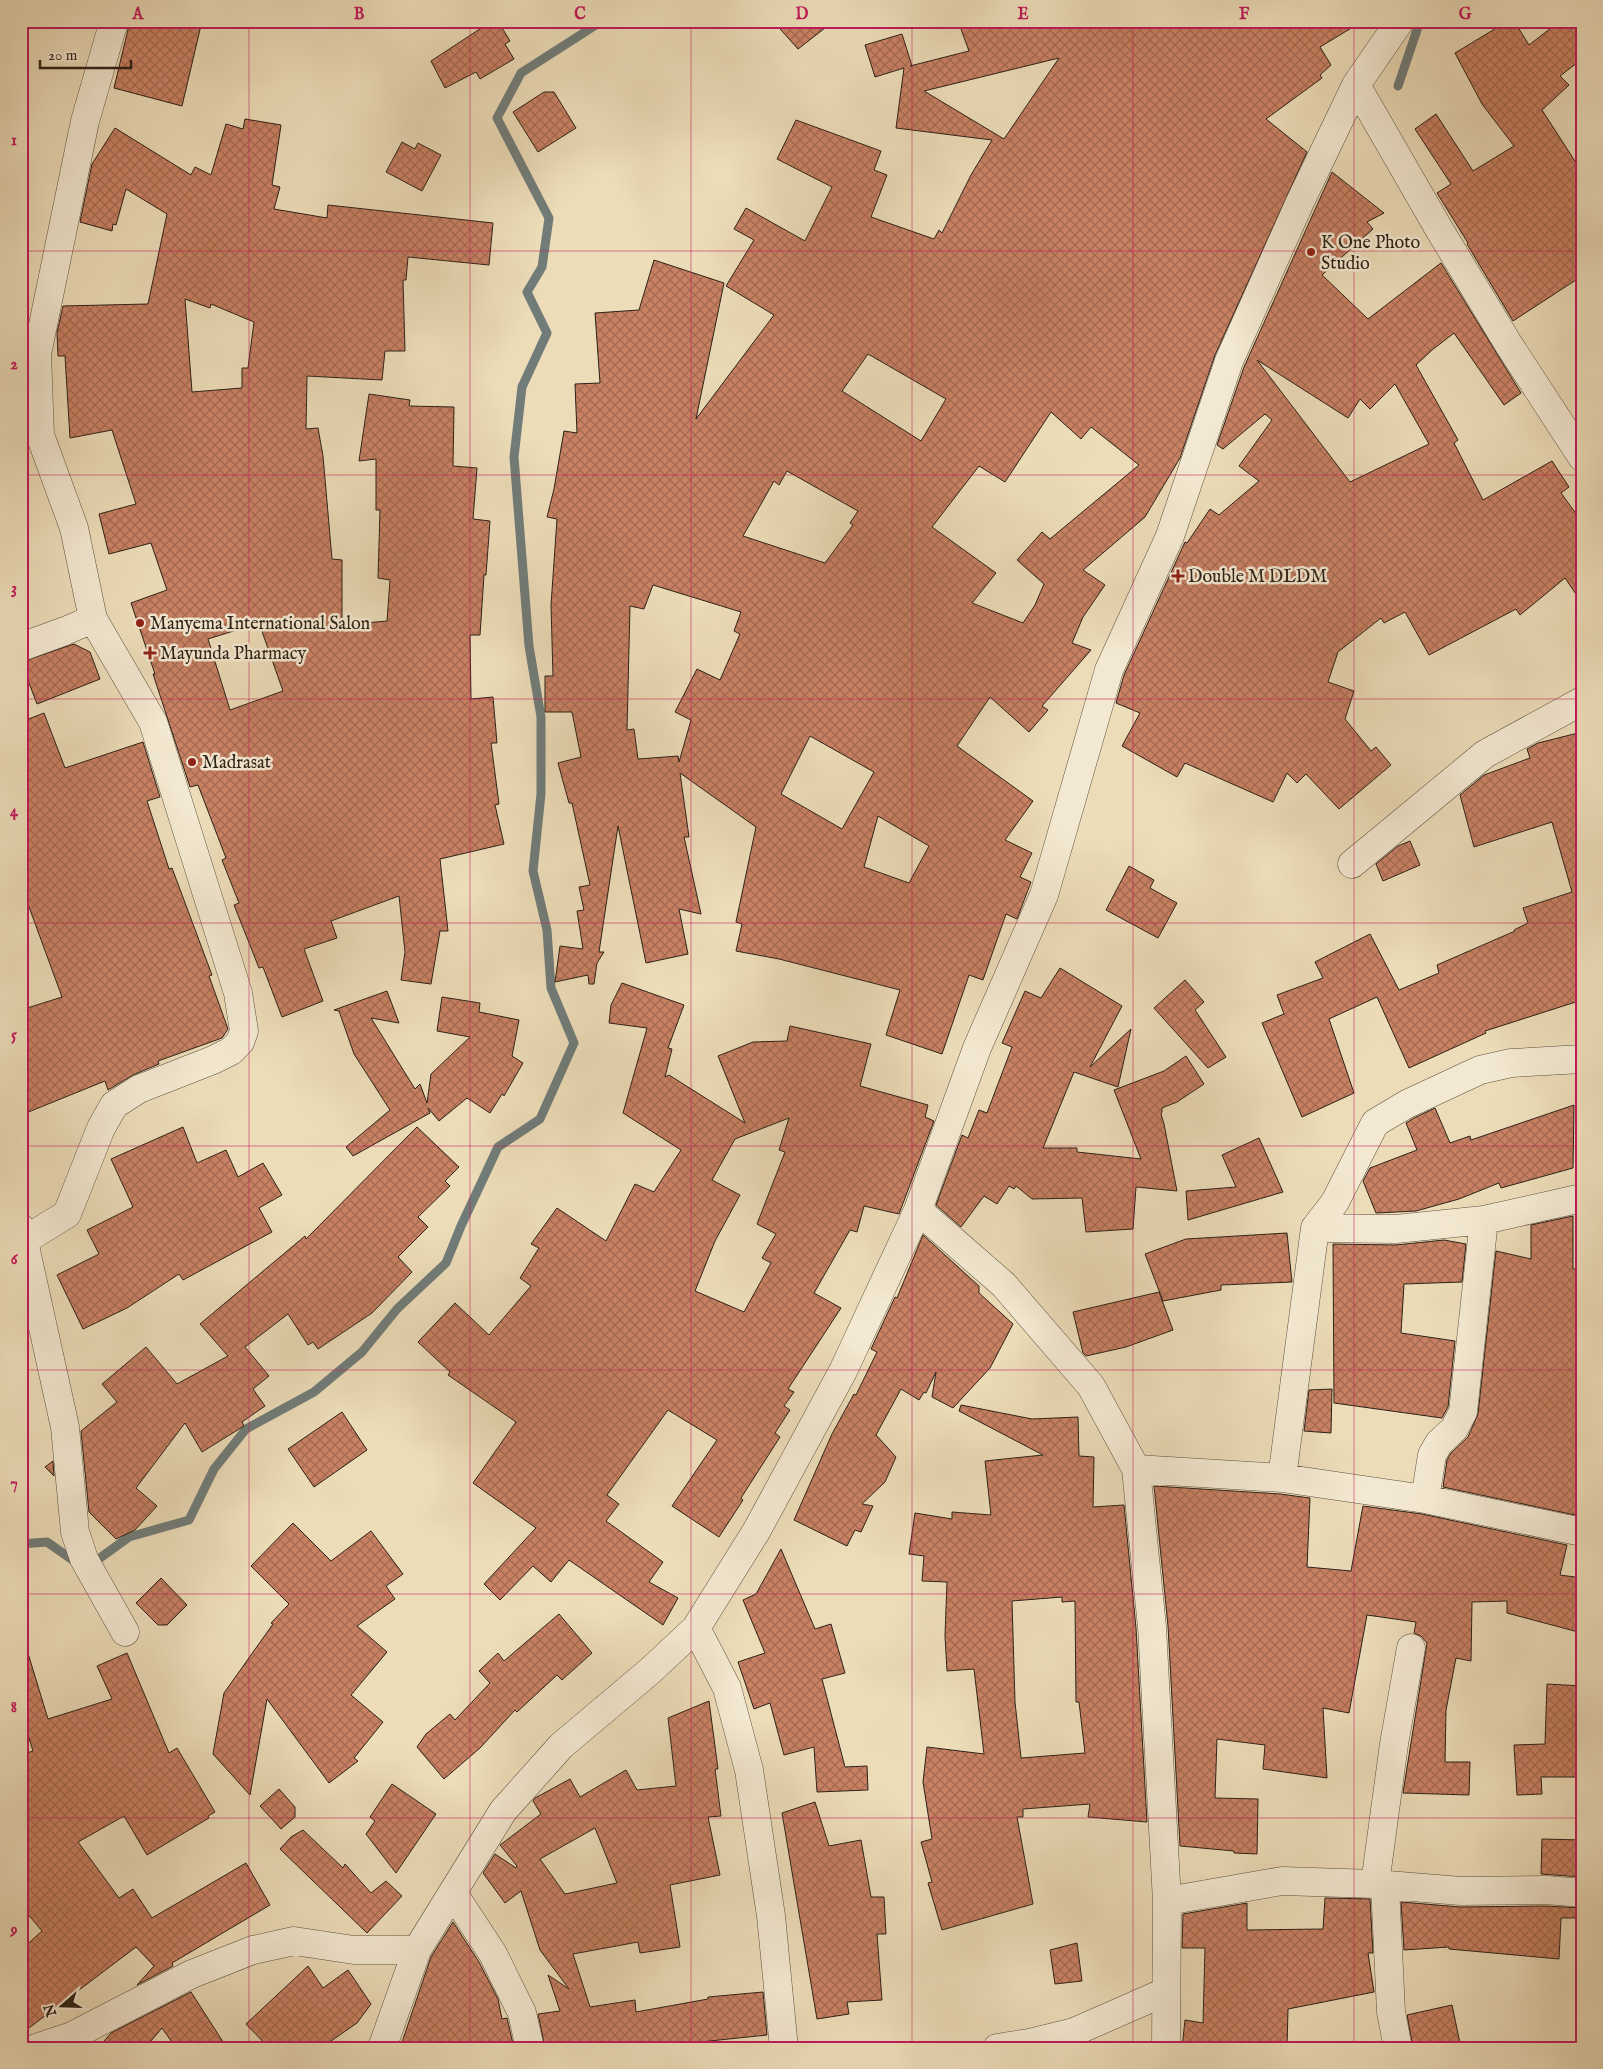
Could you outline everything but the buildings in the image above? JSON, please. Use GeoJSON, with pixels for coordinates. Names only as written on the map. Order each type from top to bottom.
{"type":"FeatureCollection","features":[{"type":"Feature","properties":{"kind":"street"},"geometry":{"type":"LineString","coordinates":[[114,21],[86,121],[37,354],[40,435],[74,528],[93,619],[153,722],[238,993],[244,1031],[240,1042],[231,1051],[213,1060],[138,1089],[114,1105],[101,1128],[67,1214],[23,1234],[65,1427],[76,1532],[84,1559],[125,1632]]}},
{"type":"Feature","properties":{"kind":"street"},"geometry":{"type":"LineString","coordinates":[[382,2048],[417,1950],[503,1811],[560,1746],[650,1671],[696,1628],[757,1530],[838,1380],[918,1210],[977,1048],[1044,895],[1109,670],[1170,536],[1229,361],[1356,85],[1400,21]]}},
{"type":"Feature","properties":{"kind":"street"},"geometry":{"type":"LineString","coordinates":[[1356,85],[1449,246],[1509,345],[1582,457]]}},
{"type":"Feature","properties":{"kind":"street"},"geometry":{"type":"LineString","coordinates":[[21,647],[65,632],[93,619]]}},
{"type":"Feature","properties":{"kind":"street"},"geometry":{"type":"LineString","coordinates":[[1352,864],[1485,754],[1582,701]]}},
{"type":"Feature","properties":{"kind":"street"},"geometry":{"type":"LineString","coordinates":[[1282,1478],[1315,1228],[1335,1202],[1375,1123],[1407,1104],[1480,1070],[1510,1063],[1582,1060]]}},
{"type":"Feature","properties":{"kind":"street"},"geometry":{"type":"LineString","coordinates":[[1315,1228],[1396,1229],[1484,1220],[1582,1198]]}},
{"type":"Feature","properties":{"kind":"street"},"geometry":{"type":"LineString","coordinates":[[918,1210],[1004,1285],[1091,1386],[1136,1469],[1152,1627],[1167,1901],[1166,2048]]}},
{"type":"Feature","properties":{"kind":"street"},"geometry":{"type":"LineString","coordinates":[[1425,1499],[1432,1455],[1439,1443],[1454,1429],[1464,1412],[1484,1220]]}},
{"type":"Feature","properties":{"kind":"street"},"geometry":{"type":"LineString","coordinates":[[1136,1469],[1282,1478],[1425,1499],[1582,1532]]}},
{"type":"Feature","properties":{"kind":"street"},"geometry":{"type":"LineString","coordinates":[[696,1628],[726,1688],[749,1770],[771,1916],[784,2048]]}},
{"type":"Feature","properties":{"kind":"street"},"geometry":{"type":"LineString","coordinates":[[1398,2048],[1391,2012],[1380,1884],[1394,1744],[1412,1648]]}},
{"type":"Feature","properties":{"kind":"street"},"geometry":{"type":"LineString","coordinates":[[1167,1901],[1282,1882],[1380,1884],[1461,1891],[1546,1890],[1582,1893]]}},
{"type":"Feature","properties":{"kind":"street"},"geometry":{"type":"LineString","coordinates":[[453,1893],[494,1954],[522,2013],[530,2048]]}},
{"type":"Feature","properties":{"kind":"street"},"geometry":{"type":"LineString","coordinates":[[36,2048],[72,2036],[192,1974],[253,1950],[294,1942],[354,1950],[417,1950]]}},
{"type":"Feature","properties":{"kind":"street"},"geometry":{"type":"LineString","coordinates":[[997,2048],[1074,2032],[1165,1992]]}},
{"type":"Feature","properties":{"kind":"waterway"},"geometry":{"type":"LineString","coordinates":[[93,1563],[129,1537],[189,1520],[214,1469],[246,1429],[314,1392],[362,1352],[397,1309],[446,1263],[498,1147],[540,1119],[574,1043],[551,988],[547,930],[533,871],[541,794],[541,717],[529,646],[514,457],[522,387],[547,333],[527,292],[542,267],[549,218],[497,118],[521,73],[602,21]]}},
{"type":"Feature","properties":{"kind":"waterway"},"geometry":{"type":"LineString","coordinates":[[1398,86],[1420,21]]}},
{"type":"Feature","properties":{"kind":"waterway"},"geometry":{"type":"LineString","coordinates":[[21,1544],[47,1542],[77,1563]]}},
{"type":"Feature","properties":{"kind":"place","name":"K One Photo Studio"},"geometry":{"type":"Point","coordinates":[1311,252]}},
{"type":"Feature","properties":{"kind":"place","name":"Double M DLDM"},"geometry":{"type":"Point","coordinates":[1178,576]}},
{"type":"Feature","properties":{"kind":"place","name":"Manyema International Salon"},"geometry":{"type":"Point","coordinates":[140,623]}},
{"type":"Feature","properties":{"kind":"place","name":"Mayunda Pharmacy"},"geometry":{"type":"Point","coordinates":[150,653]}},
{"type":"Feature","properties":{"kind":"place","name":"Madrasat"},"geometry":{"type":"Point","coordinates":[192,762]}}]}
